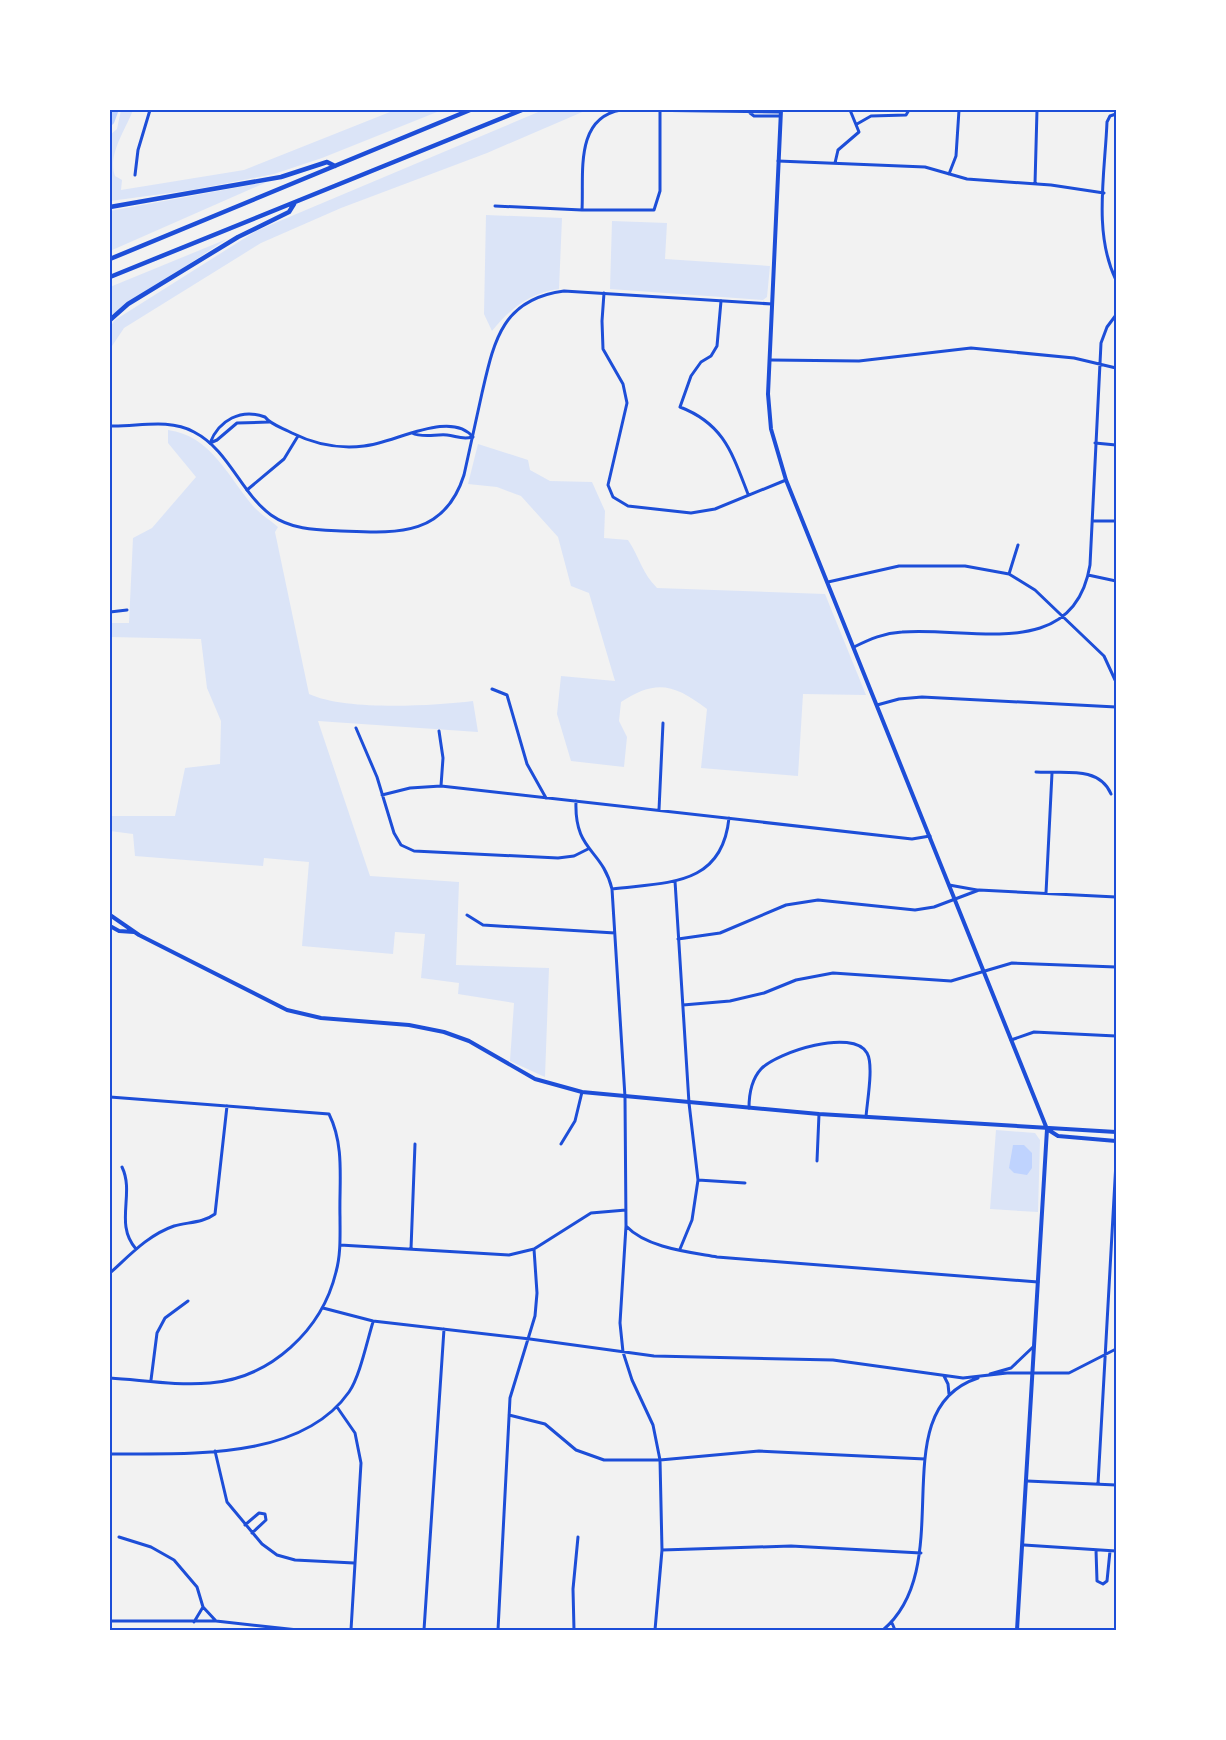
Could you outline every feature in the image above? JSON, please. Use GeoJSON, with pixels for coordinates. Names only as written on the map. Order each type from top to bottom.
{"type":"FeatureCollection","features":[{"type":"Feature","properties":{"kind":"highway"},"geometry":{"type":"LineString","coordinates":[[110,259],[470,110]]}},
{"type":"Feature","properties":{"kind":"highway"},"geometry":{"type":"LineString","coordinates":[[110,277],[522,110]]}},
{"type":"Feature","properties":{"kind":"highway"},"geometry":{"type":"LineString","coordinates":[[111,206],[281,177],[327,162],[335,166]]}},
{"type":"Feature","properties":{"kind":"highway"},"geometry":{"type":"LineString","coordinates":[[110,320],[129,304],[238,237],[289,212],[294,203]]}},
{"type":"Feature","properties":{"kind":"main road"},"geometry":{"type":"LineString","coordinates":[[780,113],[774,304],[768,394],[771,429],[786,480],[1047,1129],[1031,1374],[1028,1481],[1017,1630]]}},
{"type":"Feature","properties":{"kind":"main road"},"geometry":{"type":"LineString","coordinates":[[110,915],[134,933],[287,1010],[321,1018],[409,1025],[444,1032],[469,1041],[535,1079],[582,1092],[866,1117],[1116,1132]]}},
{"type":"Feature","properties":{"kind":"main road"},"geometry":{"type":"LineString","coordinates":[[110,926],[134,933]]}},
{"type":"Feature","properties":{"kind":"main road"},"geometry":{"type":"LineString","coordinates":[[1047,1129],[1058,1136],[1116,1141]]}},
{"type":"Feature","properties":{"kind":"street"},"geometry":{"type":"LineString","coordinates":[[135,175],[138,150],[150,110]]}},
{"type":"Feature","properties":{"kind":"street"},"geometry":{"type":"LineString","coordinates":[[582,210],[585,141],[596,121],[609,113],[621,110]]}},
{"type":"Feature","properties":{"kind":"street"},"geometry":{"type":"LineString","coordinates":[[634,110],[750,113],[754,116],[780,113]]}},
{"type":"Feature","properties":{"kind":"street"},"geometry":{"type":"LineString","coordinates":[[835,163],[838,150],[859,132],[850,110]]}},
{"type":"Feature","properties":{"kind":"street"},"geometry":{"type":"LineString","coordinates":[[857,124],[871,116],[906,116],[909,110]]}},
{"type":"Feature","properties":{"kind":"street"},"geometry":{"type":"LineString","coordinates":[[949,174],[956,156],[959,110]]}},
{"type":"Feature","properties":{"kind":"street"},"geometry":{"type":"LineString","coordinates":[[1035,184],[1036,110]]}},
{"type":"Feature","properties":{"kind":"street"},"geometry":{"type":"LineString","coordinates":[[495,206],[582,210],[654,210],[660,191],[660,111]]}},
{"type":"Feature","properties":{"kind":"street"},"geometry":{"type":"LineString","coordinates":[[1116,114],[1110,116],[1107,122],[1104,193],[1105,255],[1116,280]]}},
{"type":"Feature","properties":{"kind":"street"},"geometry":{"type":"LineString","coordinates":[[778,161],[925,167],[967,179],[1035,184],[1104,193]]}},
{"type":"Feature","properties":{"kind":"street"},"geometry":{"type":"LineString","coordinates":[[110,426],[172,424],[196,433],[210,443],[248,490],[272,515],[296,527],[390,533],[407,531],[435,518],[453,500],[461,485],[494,342],[512,315],[532,300],[553,293],[604,293],[774,304]]}},
{"type":"Feature","properties":{"kind":"street"},"geometry":{"type":"LineString","coordinates":[[604,293],[603,348],[623,384],[627,403],[608,485],[618,501],[628,506],[692,513],[715,509],[786,480]]}},
{"type":"Feature","properties":{"kind":"street"},"geometry":{"type":"LineString","coordinates":[[721,301],[717,346],[711,356],[701,362],[691,376],[680,406],[705,418],[720,432],[737,464],[748,495]]}},
{"type":"Feature","properties":{"kind":"street"},"geometry":{"type":"LineString","coordinates":[[854,647],[881,634],[903,632],[1012,635],[1025,632],[1043,627],[1063,614],[1080,594],[1088,575],[1101,343],[1107,327],[1116,315]]}},
{"type":"Feature","properties":{"kind":"street"},"geometry":{"type":"LineString","coordinates":[[771,360],[859,362],[971,348],[1099,363],[1116,368]]}},
{"type":"Feature","properties":{"kind":"street"},"geometry":{"type":"LineString","coordinates":[[210,443],[220,427],[236,416],[260,415],[268,422],[298,436],[331,446],[375,445],[412,433],[417,429],[440,427],[468,432],[473,437]]}},
{"type":"Feature","properties":{"kind":"street"},"geometry":{"type":"LineString","coordinates":[[210,443],[237,423],[250,420],[268,422]]}},
{"type":"Feature","properties":{"kind":"street"},"geometry":{"type":"LineString","coordinates":[[412,433],[418,436],[440,434],[466,439],[473,437]]}},
{"type":"Feature","properties":{"kind":"street"},"geometry":{"type":"LineString","coordinates":[[248,490],[284,459],[298,436]]}},
{"type":"Feature","properties":{"kind":"street"},"geometry":{"type":"LineString","coordinates":[[1095,443],[1116,445]]}},
{"type":"Feature","properties":{"kind":"street"},"geometry":{"type":"LineString","coordinates":[[1092,521],[1116,521]]}},
{"type":"Feature","properties":{"kind":"street"},"geometry":{"type":"LineString","coordinates":[[1009,574],[1018,545]]}},
{"type":"Feature","properties":{"kind":"street"},"geometry":{"type":"LineString","coordinates":[[828,582],[899,566],[965,566],[1009,574],[1035,590],[1063,614],[1104,656],[1116,682]]}},
{"type":"Feature","properties":{"kind":"street"},"geometry":{"type":"LineString","coordinates":[[1088,575],[1116,581]]}},
{"type":"Feature","properties":{"kind":"street"},"geometry":{"type":"LineString","coordinates":[[110,612],[127,610]]}},
{"type":"Feature","properties":{"kind":"street"},"geometry":{"type":"LineString","coordinates":[[492,688],[507,695],[527,764],[546,798]]}},
{"type":"Feature","properties":{"kind":"street"},"geometry":{"type":"LineString","coordinates":[[877,705],[919,697],[1116,707]]}},
{"type":"Feature","properties":{"kind":"street"},"geometry":{"type":"LineString","coordinates":[[659,810],[663,723]]}},
{"type":"Feature","properties":{"kind":"street"},"geometry":{"type":"LineString","coordinates":[[356,728],[394,833],[401,845],[414,851],[558,858],[574,856],[588,849]]}},
{"type":"Feature","properties":{"kind":"street"},"geometry":{"type":"LineString","coordinates":[[439,732],[443,758],[441,786]]}},
{"type":"Feature","properties":{"kind":"street"},"geometry":{"type":"LineString","coordinates":[[1036,772],[1091,775],[1102,781],[1111,794]]}},
{"type":"Feature","properties":{"kind":"street"},"geometry":{"type":"LineString","coordinates":[[1046,893],[1052,773]]}},
{"type":"Feature","properties":{"kind":"street"},"geometry":{"type":"LineString","coordinates":[[382,795],[410,788],[441,786],[912,839],[930,836]]}},
{"type":"Feature","properties":{"kind":"street"},"geometry":{"type":"LineString","coordinates":[[576,801],[577,827],[588,849],[605,869],[612,888],[625,1097],[626,1226],[620,1323],[623,1352],[632,1380],[653,1425],[660,1460],[662,1550],[655,1630]]}},
{"type":"Feature","properties":{"kind":"street"},"geometry":{"type":"LineString","coordinates":[[612,888],[675,881],[698,874],[713,863],[725,842],[729,818]]}},
{"type":"Feature","properties":{"kind":"street"},"geometry":{"type":"LineString","coordinates":[[675,881],[688,1103],[698,1180],[692,1220],[687,1237],[680,1249]]}},
{"type":"Feature","properties":{"kind":"street"},"geometry":{"type":"LineString","coordinates":[[949,885],[979,890],[1116,897]]}},
{"type":"Feature","properties":{"kind":"street"},"geometry":{"type":"LineString","coordinates":[[678,939],[720,933],[786,905],[818,900],[915,910],[934,907],[979,890]]}},
{"type":"Feature","properties":{"kind":"street"},"geometry":{"type":"LineString","coordinates":[[467,915],[483,925],[615,933]]}},
{"type":"Feature","properties":{"kind":"street"},"geometry":{"type":"LineString","coordinates":[[683,1005],[730,1001],[764,993],[796,980],[833,973],[951,981],[1005,964],[1116,968]]}},
{"type":"Feature","properties":{"kind":"street"},"geometry":{"type":"LineString","coordinates":[[1011,1040],[1034,1032],[1116,1036]]}},
{"type":"Feature","properties":{"kind":"street"},"geometry":{"type":"LineString","coordinates":[[749,1108],[749,1094],[754,1080],[767,1065],[786,1053],[800,1048],[852,1043],[866,1050],[870,1064],[866,1117]]}},
{"type":"Feature","properties":{"kind":"street"},"geometry":{"type":"LineString","coordinates":[[561,1144],[575,1121],[582,1092]]}},
{"type":"Feature","properties":{"kind":"street"},"geometry":{"type":"LineString","coordinates":[[110,1097],[329,1114],[338,1133],[340,1245],[337,1269],[323,1308],[297,1341],[268,1365],[240,1378],[214,1383],[110,1378]]}},
{"type":"Feature","properties":{"kind":"street"},"geometry":{"type":"LineString","coordinates":[[110,1273],[148,1239],[167,1229],[209,1218],[215,1214],[227,1105]]}},
{"type":"Feature","properties":{"kind":"street"},"geometry":{"type":"LineString","coordinates":[[817,1161],[819,1113]]}},
{"type":"Feature","properties":{"kind":"street"},"geometry":{"type":"LineString","coordinates":[[411,1249],[415,1144]]}},
{"type":"Feature","properties":{"kind":"street"},"geometry":{"type":"LineString","coordinates":[[1098,1484],[1116,1162]]}},
{"type":"Feature","properties":{"kind":"street"},"geometry":{"type":"LineString","coordinates":[[122,1167],[126,1178],[125,1231],[136,1249]]}},
{"type":"Feature","properties":{"kind":"street"},"geometry":{"type":"LineString","coordinates":[[698,1180],[746,1183]]}},
{"type":"Feature","properties":{"kind":"street"},"geometry":{"type":"LineString","coordinates":[[340,1245],[509,1255],[534,1249],[591,1213],[626,1210]]}},
{"type":"Feature","properties":{"kind":"street"},"geometry":{"type":"LineString","coordinates":[[626,1226],[641,1237],[680,1249],[739,1259],[1038,1282]]}},
{"type":"Feature","properties":{"kind":"street"},"geometry":{"type":"LineString","coordinates":[[498,1630],[509,1415],[513,1383],[530,1339],[537,1293],[534,1249]]}},
{"type":"Feature","properties":{"kind":"street"},"geometry":{"type":"LineString","coordinates":[[151,1380],[157,1333],[165,1318],[188,1301]]}},
{"type":"Feature","properties":{"kind":"street"},"geometry":{"type":"LineString","coordinates":[[323,1308],[373,1321],[623,1352],[687,1358],[833,1360],[944,1376],[982,1377],[1069,1373],[1116,1349]]}},
{"type":"Feature","properties":{"kind":"street"},"geometry":{"type":"LineString","coordinates":[[110,1454],[215,1450],[282,1440],[307,1429],[337,1407],[351,1390],[373,1321]]}},
{"type":"Feature","properties":{"kind":"street"},"geometry":{"type":"LineString","coordinates":[[424,1630],[444,1329]]}},
{"type":"Feature","properties":{"kind":"street"},"geometry":{"type":"LineString","coordinates":[[883,1630],[892,1623],[912,1591],[921,1553],[926,1438],[933,1416],[949,1395],[968,1381],[1011,1368],[1033,1347]]}},
{"type":"Feature","properties":{"kind":"street"},"geometry":{"type":"LineString","coordinates":[[944,1376],[948,1384],[949,1395]]}},
{"type":"Feature","properties":{"kind":"street"},"geometry":{"type":"LineString","coordinates":[[337,1407],[355,1433],[361,1463],[351,1630]]}},
{"type":"Feature","properties":{"kind":"street"},"geometry":{"type":"LineString","coordinates":[[509,1415],[545,1424],[576,1450],[593,1458],[660,1460],[759,1451],[925,1459]]}},
{"type":"Feature","properties":{"kind":"street"},"geometry":{"type":"LineString","coordinates":[[215,1450],[227,1502],[262,1544],[284,1558],[354,1563]]}},
{"type":"Feature","properties":{"kind":"street"},"geometry":{"type":"LineString","coordinates":[[1028,1481],[1116,1485]]}},
{"type":"Feature","properties":{"kind":"street"},"geometry":{"type":"LineString","coordinates":[[245,1525],[260,1513],[265,1514],[266,1520],[252,1533]]}},
{"type":"Feature","properties":{"kind":"street"},"geometry":{"type":"LineString","coordinates":[[119,1537],[151,1547],[174,1560],[197,1587],[203,1607],[216,1621]]}},
{"type":"Feature","properties":{"kind":"street"},"geometry":{"type":"LineString","coordinates":[[574,1630],[573,1589],[578,1537]]}},
{"type":"Feature","properties":{"kind":"street"},"geometry":{"type":"LineString","coordinates":[[1024,1545],[1116,1551]]}},
{"type":"Feature","properties":{"kind":"street"},"geometry":{"type":"LineString","coordinates":[[662,1550],[791,1546],[921,1553]]}},
{"type":"Feature","properties":{"kind":"street"},"geometry":{"type":"LineString","coordinates":[[1096,1550],[1097,1581],[1103,1584],[1107,1581],[1110,1551]]}},
{"type":"Feature","properties":{"kind":"street"},"geometry":{"type":"LineString","coordinates":[[194,1622],[203,1607]]}},
{"type":"Feature","properties":{"kind":"street"},"geometry":{"type":"LineString","coordinates":[[110,1621],[216,1621],[298,1630]]}},
{"type":"Feature","properties":{"kind":"street"},"geometry":{"type":"LineString","coordinates":[[892,1623],[895,1630]]}},
{"type":"Feature","properties":{"kind":"shaded area"},"geometry":{"type":"Polygon","coordinates":[[[121,110],[133,110],[118,142],[113,160],[115,176],[122,180],[121,190],[244,170],[395,110],[442,110],[322,158],[274,174],[192,190],[110,201],[110,135],[117,129],[121,110]]]}},
{"type":"Feature","properties":{"kind":"shaded area"},"geometry":{"type":"Polygon","coordinates":[[[543,110],[587,110],[487,153],[341,208],[261,243],[124,328],[110,349],[110,327],[115,320],[256,231],[543,110]]]}},
{"type":"Feature","properties":{"kind":"shaded area"},"geometry":{"type":"Polygon","coordinates":[[[267,182],[110,251],[110,211],[267,182]]]}},
{"type":"Feature","properties":{"kind":"shaded area"},"geometry":{"type":"Polygon","coordinates":[[[486,215],[562,218],[559,289],[538,294],[521,303],[492,331],[484,314],[486,215]]]}},
{"type":"Feature","properties":{"kind":"shaded area"},"geometry":{"type":"Polygon","coordinates":[[[612,221],[667,223],[665,259],[770,266],[767,297],[763,300],[610,289],[612,221]]]}},
{"type":"Feature","properties":{"kind":"shaded area"},"geometry":{"type":"Polygon","coordinates":[[[227,239],[110,316],[110,287],[227,239]]]}},
{"type":"Feature","properties":{"kind":"shaded area"},"geometry":{"type":"Polygon","coordinates":[[[168,430],[196,440],[207,449],[253,506],[278,527],[275,532],[309,694],[344,703],[389,706],[473,701],[478,732],[318,721],[370,876],[459,882],[456,965],[549,968],[545,1077],[510,1061],[514,1003],[458,994],[459,983],[421,978],[425,934],[395,932],[393,954],[302,946],[309,862],[264,858],[263,866],[135,856],[133,834],[110,831],[110,816],[175,816],[185,768],[220,764],[221,721],[207,688],[201,639],[110,637],[110,623],[129,623],[133,538],[152,528],[196,477],[168,443],[168,430]]]}},
{"type":"Feature","properties":{"kind":"shaded area"},"geometry":{"type":"Polygon","coordinates":[[[478,444],[528,460],[530,470],[550,481],[592,482],[605,511],[604,538],[628,540],[648,577],[657,588],[825,594],[866,695],[803,694],[798,776],[701,768],[707,709],[685,694],[665,688],[645,690],[621,702],[619,721],[627,737],[624,767],[571,761],[557,714],[561,676],[615,681],[589,593],[571,586],[558,537],[521,496],[497,487],[468,484],[478,444]]]}},
{"type":"Feature","properties":{"kind":"shaded area"},"geometry":{"type":"Polygon","coordinates":[[[996,1130],[1035,1133],[1040,1140],[1038,1212],[990,1209],[996,1130]]]}},
{"type":"Feature","properties":{"kind":"water"},"geometry":{"type":"Polygon","coordinates":[[[1013,1145],[1024,1145],[1032,1153],[1032,1168],[1027,1175],[1014,1173],[1009,1168],[1013,1145]]]}},
{"type":"Feature","properties":{"kind":"waterway"},"geometry":{"type":"LineString","coordinates":[[110,121],[114,110]]}}]}
